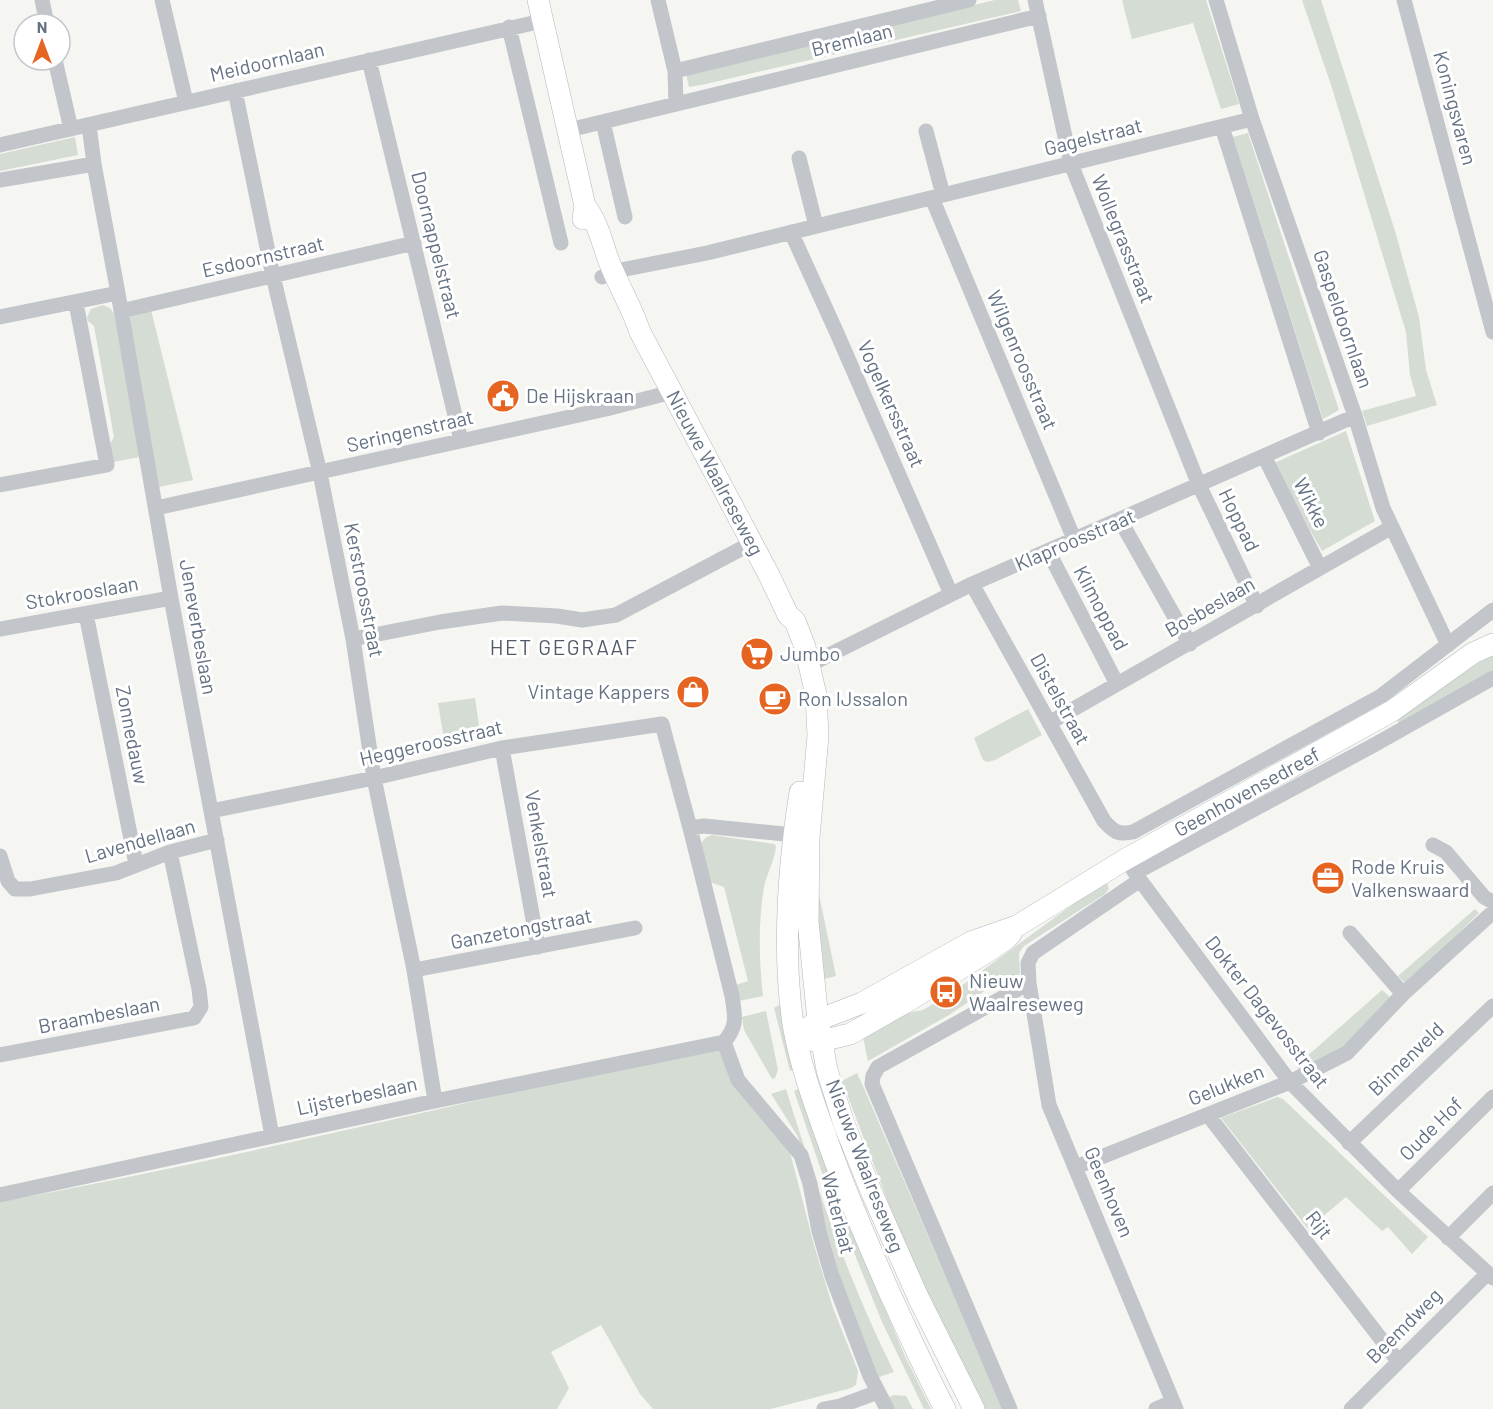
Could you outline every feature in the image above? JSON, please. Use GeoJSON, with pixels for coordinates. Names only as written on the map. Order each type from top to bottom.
{"type":"FeatureCollection","features":[{"type":"Feature","properties":{"kind":"street"},"geometry":{"type":"LineString","coordinates":[[162,0],[186,102]]}},
{"type":"Feature","properties":{"kind":"street","name":"Nieuwe Waalreseweg"},"geometry":{"type":"LineString","coordinates":[[538,0],[585,206],[583,218],[588,240],[608,274],[624,315],[640,332],[752,543],[788,615],[787,625],[808,664],[803,691],[805,743],[801,836],[787,929],[788,978],[796,1038],[805,1075],[848,1200],[923,1367],[945,1409]]}},
{"type":"Feature","properties":{"kind":"street"},"geometry":{"type":"LineString","coordinates":[[657,0],[675,71],[676,104]]}},
{"type":"Feature","properties":{"kind":"street","name":"Bremlaan"},"geometry":{"type":"LineString","coordinates":[[675,71],[969,0]]}},
{"type":"Feature","properties":{"kind":"street","name":"Wollegrasstraat"},"geometry":{"type":"LineString","coordinates":[[1035,0],[1071,164],[1199,485]]}},
{"type":"Feature","properties":{"kind":"street","name":"Gaspeldoornlaan"},"geometry":{"type":"LineString","coordinates":[[1216,0],[1252,119],[1354,416],[1383,508],[1448,645]]}},
{"type":"Feature","properties":{"kind":"street","name":"Koningsvaren"},"geometry":{"type":"LineString","coordinates":[[1404,0],[1493,332]]}},
{"type":"Feature","properties":{"kind":"street","name":"Bremlaan"},"geometry":{"type":"LineString","coordinates":[[569,130],[1039,16]]}},
{"type":"Feature","properties":{"kind":"street","name":"Meidoornlaan"},"geometry":{"type":"LineString","coordinates":[[0,145],[542,21]]}},
{"type":"Feature","properties":{"kind":"street"},"geometry":{"type":"LineString","coordinates":[[509,27],[561,243]]}},
{"type":"Feature","properties":{"kind":"street","name":"Doornappelstraat"},"geometry":{"type":"LineString","coordinates":[[369,60],[461,440]]}},
{"type":"Feature","properties":{"kind":"street"},"geometry":{"type":"LineString","coordinates":[[58,72],[71,129]]}},
{"type":"Feature","properties":{"kind":"street","name":"Kerstroosstraat"},"geometry":{"type":"LineString","coordinates":[[235,91],[273,276],[320,473],[353,639],[374,778],[414,970],[435,1101]]}},
{"type":"Feature","properties":{"kind":"street","name":"Gagelstraat"},"geometry":{"type":"LineString","coordinates":[[608,274],[706,253],[1252,119]]}},
{"type":"Feature","properties":{"kind":"street"},"geometry":{"type":"LineString","coordinates":[[603,122],[625,217]]}},
{"type":"Feature","properties":{"kind":"street","name":"Jeneverbeslaan"},"geometry":{"type":"LineString","coordinates":[[89,125],[171,598],[272,1136]]}},
{"type":"Feature","properties":{"kind":"street"},"geometry":{"type":"LineString","coordinates":[[1222,127],[1319,433]]}},
{"type":"Feature","properties":{"kind":"street"},"geometry":{"type":"LineString","coordinates":[[926,131],[938,196]]}},
{"type":"Feature","properties":{"kind":"street"},"geometry":{"type":"LineString","coordinates":[[799,158],[816,226]]}},
{"type":"Feature","properties":{"kind":"street"},"geometry":{"type":"LineString","coordinates":[[0,180],[94,164]]}},
{"type":"Feature","properties":{"kind":"street","name":"Wilgenroosstraat"},"geometry":{"type":"LineString","coordinates":[[938,196],[1074,539]]}},
{"type":"Feature","properties":{"kind":"street","name":"Vogelkersstraat"},"geometry":{"type":"LineString","coordinates":[[791,232],[837,331],[951,594]]}},
{"type":"Feature","properties":{"kind":"street","name":"Esdoornstraat"},"geometry":{"type":"LineString","coordinates":[[121,311],[414,243]]}},
{"type":"Feature","properties":{"kind":"street"},"geometry":{"type":"LineString","coordinates":[[0,317],[118,293]]}},
{"type":"Feature","properties":{"kind":"street"},"geometry":{"type":"LineString","coordinates":[[0,485],[107,465],[76,303]]}},
{"type":"Feature","properties":{"kind":"street","name":"Seringenstraat"},"geometry":{"type":"LineString","coordinates":[[156,508],[606,409],[672,392]]}},
{"type":"Feature","properties":{"kind":"street","name":"Klaproosstraat"},"geometry":{"type":"LineString","coordinates":[[808,664],[972,584],[1354,416]]}},
{"type":"Feature","properties":{"kind":"street","name":"Wikke"},"geometry":{"type":"LineString","coordinates":[[1264,456],[1320,568]]}},
{"type":"Feature","properties":{"kind":"street","name":"Hoppad"},"geometry":{"type":"LineString","coordinates":[[1199,485],[1257,606]]}},
{"type":"Feature","properties":{"kind":"street"},"geometry":{"type":"LineString","coordinates":[[1120,520],[1190,644]]}},
{"type":"Feature","properties":{"kind":"street","name":"Bosbeslaan"},"geometry":{"type":"LineString","coordinates":[[1049,723],[1392,527]]}},
{"type":"Feature","properties":{"kind":"street"},"geometry":{"type":"LineString","coordinates":[[353,639],[502,613],[557,616],[582,620],[616,615],[752,543]]}},
{"type":"Feature","properties":{"kind":"street","name":"Klimoppad"},"geometry":{"type":"LineString","coordinates":[[1048,551],[1117,684]]}},
{"type":"Feature","properties":{"kind":"street","name":"Distelstraat"},"geometry":{"type":"LineString","coordinates":[[972,584],[1104,821],[1114,832]]}},
{"type":"Feature","properties":{"kind":"street","name":"Stokrooslaan"},"geometry":{"type":"LineString","coordinates":[[0,629],[171,598]]}},
{"type":"Feature","properties":{"kind":"street","name":"Geenhovensedreef"},"geometry":{"type":"LineString","coordinates":[[1114,832],[1123,834],[1133,832],[1381,696],[1493,610]]}},
{"type":"Feature","properties":{"kind":"street","name":"Zonnedauw"},"geometry":{"type":"LineString","coordinates":[[86,614],[136,864]]}},
{"type":"Feature","properties":{"kind":"street","name":"Geenhovensedreef"},"geometry":{"type":"LineString","coordinates":[[1473,653],[1493,629]]}},
{"type":"Feature","properties":{"kind":"street","name":"Geenhovensedreef"},"geometry":{"type":"LineString","coordinates":[[1029,983],[1028,963],[1033,953],[1134,871],[1392,711],[1473,653],[1493,644]]}},
{"type":"Feature","properties":{"kind":"street","name":"Geenhovensedreef"},"geometry":{"type":"LineString","coordinates":[[796,1038],[818,1020],[862,1003],[971,942],[1017,926],[1134,871],[1374,745],[1493,678]]}},
{"type":"Feature","properties":{"kind":"street","name":"Heggeroosstraat"},"geometry":{"type":"LineString","coordinates":[[211,811],[374,778],[502,748],[662,724],[690,828]]}},
{"type":"Feature","properties":{"kind":"street","name":"Venkelstraat"},"geometry":{"type":"LineString","coordinates":[[502,748],[538,947]]}},
{"type":"Feature","properties":{"kind":"street"},"geometry":{"type":"LineString","coordinates":[[724,1042],[734,1032],[735,1013],[690,828],[704,826],[801,836]]}},
{"type":"Feature","properties":{"kind":"street","name":"Nieuwe Waalreseweg"},"geometry":{"type":"LineString","coordinates":[[801,836],[818,1020],[827,1070],[841,1115],[871,1191],[918,1297],[974,1409]]}},
{"type":"Feature","properties":{"kind":"street","name":"Lavendellaan"},"geometry":{"type":"LineString","coordinates":[[0,856],[8,881],[15,889],[30,889],[116,873],[170,852],[217,840]]}},
{"type":"Feature","properties":{"kind":"street"},"geometry":{"type":"LineString","coordinates":[[1433,845],[1446,852],[1484,897],[1493,903]]}},
{"type":"Feature","properties":{"kind":"street","name":"Braambeslaan"},"geometry":{"type":"LineString","coordinates":[[0,1055],[194,1018],[201,1007],[199,989],[170,852]]}},
{"type":"Feature","properties":{"kind":"street","name":"Dokter Dagevosstraat"},"geometry":{"type":"LineString","coordinates":[[1134,871],[1290,1083],[1398,1191],[1490,1276]]}},
{"type":"Feature","properties":{"kind":"street","name":"Gelukken"},"geometry":{"type":"LineString","coordinates":[[1076,1167],[1290,1083],[1347,1053],[1404,994],[1493,912]]}},
{"type":"Feature","properties":{"kind":"street","name":"Geenhovensedreef"},"geometry":{"type":"LineString","coordinates":[[796,1038],[821,1041],[847,1036],[908,1001],[1006,939],[1017,926]]}},
{"type":"Feature","properties":{"kind":"street","name":"Ganzetongstraat"},"geometry":{"type":"LineString","coordinates":[[414,970],[635,928]]}},
{"type":"Feature","properties":{"kind":"street"},"geometry":{"type":"LineString","coordinates":[[1350,933],[1404,994]]}},
{"type":"Feature","properties":{"kind":"street","name":"Nieuwe Waalreseweg"},"geometry":{"type":"LineString","coordinates":[[1010,1409],[872,1084],[878,1067],[1029,983]]}},
{"type":"Feature","properties":{"kind":"street","name":"Geenhoven"},"geometry":{"type":"LineString","coordinates":[[1029,983],[1049,1106],[1175,1405]]}},
{"type":"Feature","properties":{"kind":"street","name":"Binnenveld"},"geometry":{"type":"LineString","coordinates":[[1349,1143],[1493,1006]]}},
{"type":"Feature","properties":{"kind":"street","name":"Lijsterbeslaan"},"geometry":{"type":"LineString","coordinates":[[0,1195],[435,1101],[724,1042]]}},
{"type":"Feature","properties":{"kind":"street","name":"Waterlaat"},"geometry":{"type":"LineString","coordinates":[[724,1042],[738,1080],[801,1155],[832,1276],[870,1376],[887,1409]]}},
{"type":"Feature","properties":{"kind":"street","name":"Oude Hof"},"geometry":{"type":"LineString","coordinates":[[1398,1191],[1493,1097]]}},
{"type":"Feature","properties":{"kind":"street","name":"Rijt"},"geometry":{"type":"LineString","coordinates":[[1208,1115],[1398,1361]]}},
{"type":"Feature","properties":{"kind":"street"},"geometry":{"type":"LineString","coordinates":[[1448,1238],[1493,1193]]}},
{"type":"Feature","properties":{"kind":"street","name":"Beemdweg"},"geometry":{"type":"LineString","coordinates":[[1351,1409],[1398,1361],[1490,1276]]}},
{"type":"Feature","properties":{"kind":"street"},"geometry":{"type":"LineString","coordinates":[[824,1409],[840,1406],[878,1392]]}},
{"type":"Feature","properties":{"kind":"street"},"geometry":{"type":"LineString","coordinates":[[1156,1409],[1175,1405]]}},
{"type":"Feature","properties":{"kind":"shaded area"},"geometry":{"type":"Polygon","coordinates":[[[995,0],[1018,0],[1021,11],[689,87],[686,74],[704,68],[995,0]]]}},
{"type":"Feature","properties":{"kind":"shaded area"},"geometry":{"type":"Polygon","coordinates":[[[1122,0],[1206,0],[1239,104],[1221,109],[1193,23],[1132,39],[1122,0]]]}},
{"type":"Feature","properties":{"kind":"shaded area"},"geometry":{"type":"Polygon","coordinates":[[[1302,0],[1321,0],[1395,231],[1419,317],[1426,370],[1437,405],[1367,426],[1362,411],[1416,396],[1410,375],[1406,332],[1332,88],[1302,0]]]}},
{"type":"Feature","properties":{"kind":"shaded area"},"geometry":{"type":"Polygon","coordinates":[[[1248,133],[1339,410],[1323,419],[1233,137],[1248,133]]]}},
{"type":"Feature","properties":{"kind":"shaded area"},"geometry":{"type":"Polygon","coordinates":[[[75,137],[78,155],[0,171],[0,154],[75,137]]]}},
{"type":"Feature","properties":{"kind":"shaded area"},"geometry":{"type":"Polygon","coordinates":[[[103,305],[110,308],[114,314],[140,457],[113,462],[110,444],[114,437],[94,326],[87,317],[91,309],[103,305]]]}},
{"type":"Feature","properties":{"kind":"shaded area"},"geometry":{"type":"Polygon","coordinates":[[[151,310],[193,480],[159,487],[128,315],[151,310]]]}},
{"type":"Feature","properties":{"kind":"shaded area"},"geometry":{"type":"Polygon","coordinates":[[[1346,431],[1375,521],[1322,551],[1272,464],[1346,431]]]}},
{"type":"Feature","properties":{"kind":"shaded area"},"geometry":{"type":"Polygon","coordinates":[[[1493,653],[1493,672],[1399,724],[1397,719],[1493,653]]]}},
{"type":"Feature","properties":{"kind":"shaded area"},"geometry":{"type":"Polygon","coordinates":[[[475,698],[481,739],[445,745],[438,703],[475,698]]]}},
{"type":"Feature","properties":{"kind":"shaded area"},"geometry":{"type":"Polygon","coordinates":[[[1028,709],[1042,735],[995,760],[987,762],[983,760],[974,738],[1028,709]]]}},
{"type":"Feature","properties":{"kind":"shaded area"},"geometry":{"type":"Polygon","coordinates":[[[712,835],[776,846],[764,887],[761,914],[760,955],[763,996],[739,1001],[736,985],[748,981],[724,887],[710,882],[701,847],[704,839],[712,835]]]}},
{"type":"Feature","properties":{"kind":"shaded area"},"geometry":{"type":"Polygon","coordinates":[[[1106,880],[1109,889],[1105,894],[1024,946],[1019,953],[1020,974],[986,990],[949,1015],[868,1061],[863,1037],[903,1014],[923,1010],[953,992],[1106,880]]]}},
{"type":"Feature","properties":{"kind":"shaded area"},"geometry":{"type":"Polygon","coordinates":[[[817,885],[836,976],[820,980],[817,885]]]}},
{"type":"Feature","properties":{"kind":"shaded area"},"geometry":{"type":"Polygon","coordinates":[[[1475,909],[1479,913],[1417,974],[1415,973],[1405,983],[1398,976],[1475,909]]]}},
{"type":"Feature","properties":{"kind":"shaded area"},"geometry":{"type":"Polygon","coordinates":[[[1382,990],[1390,997],[1334,1057],[1301,1072],[1296,1066],[1382,990]]]}},
{"type":"Feature","properties":{"kind":"shaded area"},"geometry":{"type":"Polygon","coordinates":[[[783,1003],[795,1070],[790,1071],[774,1008],[783,1003]]]}},
{"type":"Feature","properties":{"kind":"shaded area"},"geometry":{"type":"Polygon","coordinates":[[[766,1011],[778,1070],[775,1078],[772,1079],[744,1030],[742,1017],[766,1011]]]}},
{"type":"Feature","properties":{"kind":"shaded area"},"geometry":{"type":"Polygon","coordinates":[[[719,1045],[790,1152],[833,1308],[858,1371],[856,1385],[851,1388],[771,1409],[653,1409],[640,1394],[601,1325],[551,1352],[569,1388],[557,1409],[0,1409],[0,1202],[270,1147],[719,1045]]]}},
{"type":"Feature","properties":{"kind":"shaded area"},"geometry":{"type":"Polygon","coordinates":[[[857,1073],[1003,1409],[984,1409],[910,1260],[842,1081],[857,1073]]]}},
{"type":"Feature","properties":{"kind":"shaded area"},"geometry":{"type":"Polygon","coordinates":[[[800,1088],[837,1195],[904,1354],[931,1409],[924,1409],[882,1322],[822,1173],[794,1091],[800,1088]]]}},
{"type":"Feature","properties":{"kind":"shaded area"},"geometry":{"type":"Polygon","coordinates":[[[786,1089],[834,1233],[862,1303],[894,1372],[876,1378],[856,1334],[807,1161],[797,1135],[771,1094],[786,1089]]]}},
{"type":"Feature","properties":{"kind":"shaded area"},"geometry":{"type":"Polygon","coordinates":[[[1277,1097],[1283,1099],[1428,1237],[1412,1254],[1388,1227],[1382,1231],[1346,1197],[1308,1229],[1221,1118],[1277,1097]]]}},
{"type":"Feature","properties":{"kind":"shaded area"},"geometry":{"type":"Polygon","coordinates":[[[894,1395],[906,1396],[913,1409],[892,1409],[886,1398],[894,1395]]]}},
{"type":"Feature","properties":{"kind":"place","name":"De Hijskraan"},"geometry":{"type":"Point","coordinates":[503,396]}},
{"type":"Feature","properties":{"kind":"place","name":"Jumbo"},"geometry":{"type":"Point","coordinates":[757,654]}},
{"type":"Feature","properties":{"kind":"place","name":"Vintage Kappers"},"geometry":{"type":"Point","coordinates":[693,692]}},
{"type":"Feature","properties":{"kind":"place","name":"Ron IJssalon"},"geometry":{"type":"Point","coordinates":[775,699]}},
{"type":"Feature","properties":{"kind":"place","name":"Rode Kruis Valkenswaard"},"geometry":{"type":"Point","coordinates":[1328,878]}},
{"type":"Feature","properties":{"kind":"place","name":"Nieuw Waalreseweg"},"geometry":{"type":"Point","coordinates":[946,992]}},
{"type":"Feature","properties":{"kind":"district","name":"HET GEGRAAF"},"geometry":{"type":"Point","coordinates":[564,648]}}]}
